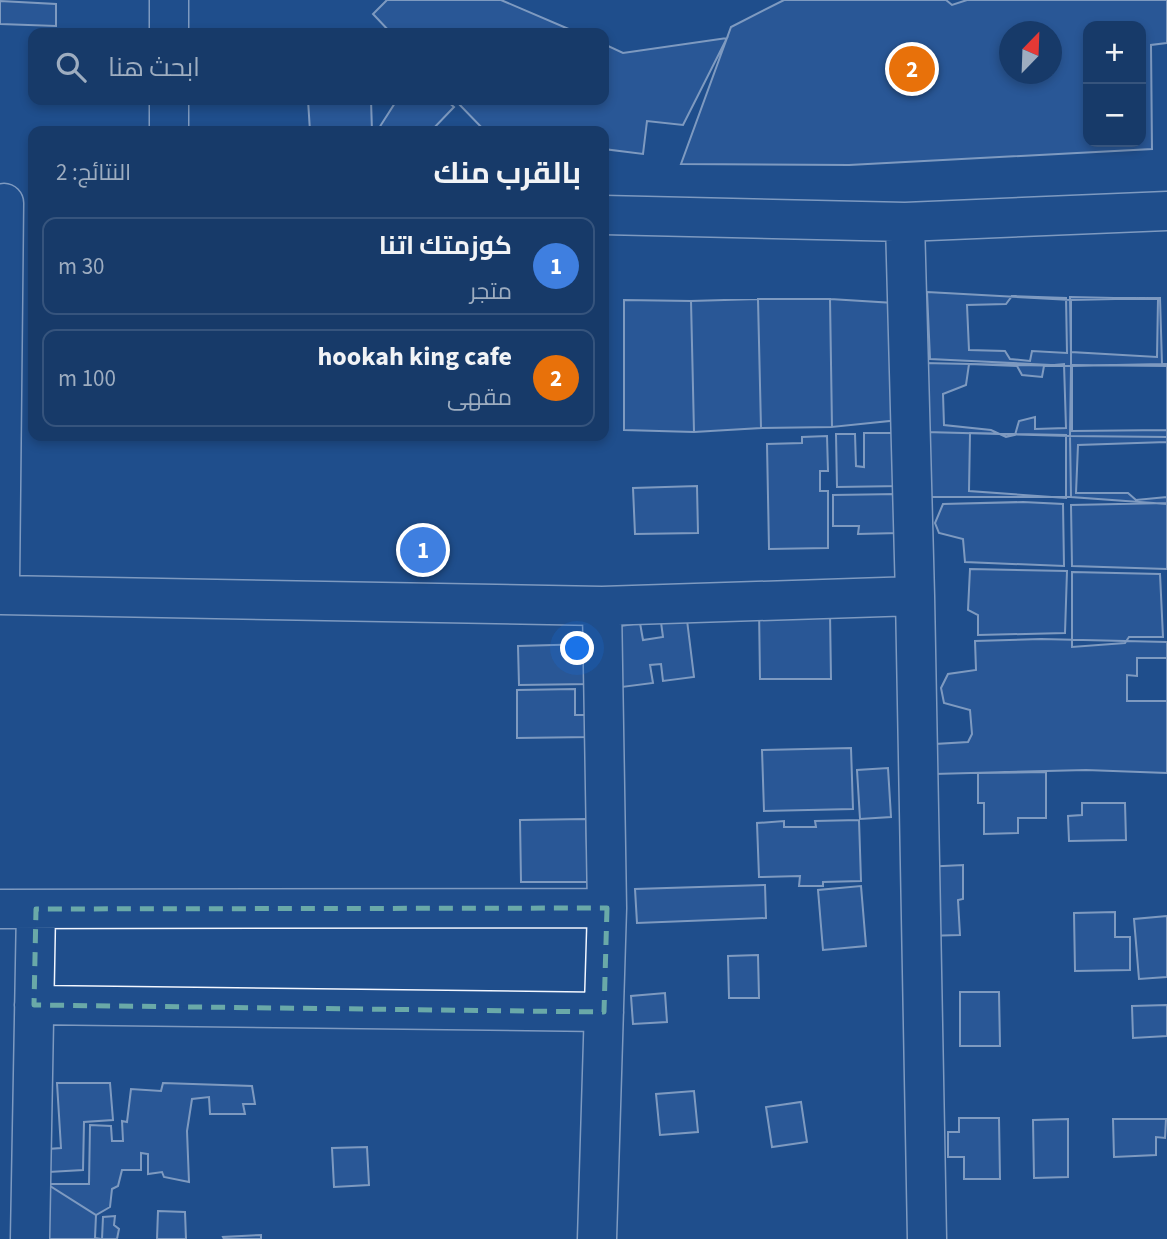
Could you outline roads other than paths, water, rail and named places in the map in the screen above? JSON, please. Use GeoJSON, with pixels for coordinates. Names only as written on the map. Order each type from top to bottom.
{"type":"FeatureCollection","features":[{"type":"Feature","properties":{"kind":"street"},"geometry":{"type":"LineString","coordinates":[[169,0],[169,28]]}},
{"type":"Feature","properties":{"kind":"street"},"geometry":{"type":"LineString","coordinates":[[169,105],[169,126]]}},
{"type":"Feature","properties":{"kind":"street"},"geometry":{"type":"LineString","coordinates":[[0,586],[12,203]]}},
{"type":"Feature","properties":{"kind":"street"},"geometry":{"type":"LineString","coordinates":[[609,215],[905,222],[1167,211]]}},
{"type":"Feature","properties":{"kind":"street"},"geometry":{"type":"LineString","coordinates":[[905,222],[927,1239]]}},
{"type":"Feature","properties":{"kind":"street"},"geometry":{"type":"LineString","coordinates":[[0,595],[602,606],[915,596]]}},
{"type":"Feature","properties":{"kind":"street"},"geometry":{"type":"LineString","coordinates":[[597,1239],[607,908],[602,606]]}},
{"type":"Feature","properties":{"kind":"street"},"geometry":{"type":"LineString","coordinates":[[30,1239],[34,1005],[18,909],[607,908]]}},
{"type":"Feature","properties":{"kind":"street"},"geometry":{"type":"LineString","coordinates":[[34,1005],[604,1012]]}},
{"type":"Feature","properties":{"kind":"place","name":"hookah king cafe"},"geometry":{"type":"Point","coordinates":[912,69]}},
{"type":"Feature","properties":{"kind":"place","name":"كوزمتك اتنا"},"geometry":{"type":"Point","coordinates":[423,550]}}]}
